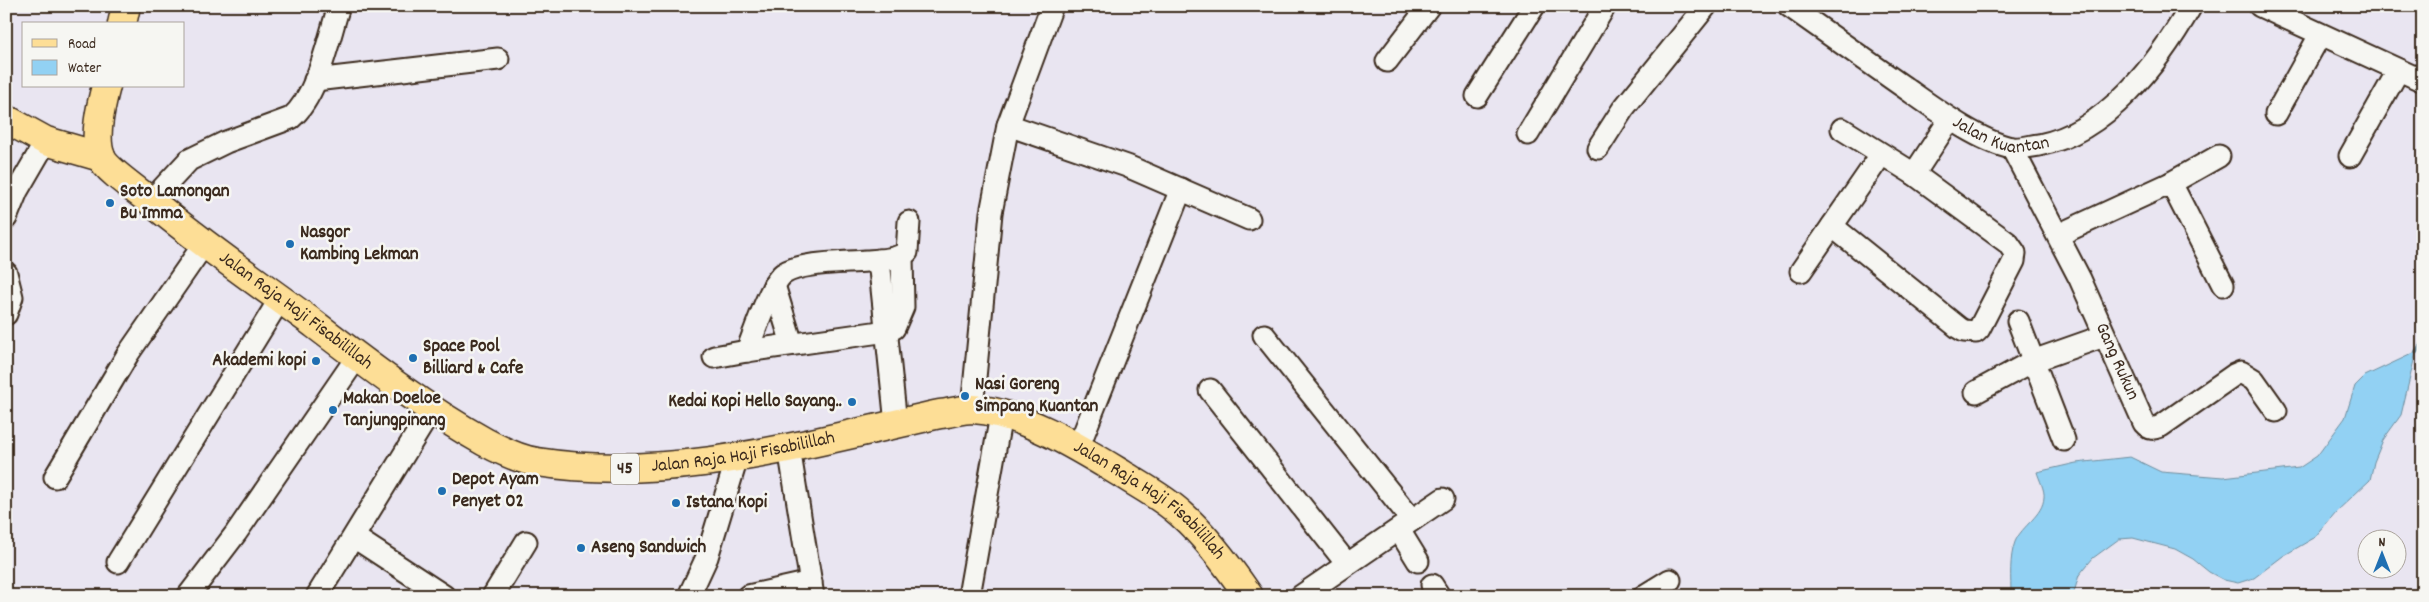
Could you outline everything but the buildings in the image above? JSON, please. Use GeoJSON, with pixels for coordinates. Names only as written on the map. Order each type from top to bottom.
{"type":"FeatureCollection","features":[{"type":"Feature","properties":{"kind":"main road"},"geometry":{"type":"LineString","coordinates":[[122,22],[126,6]]}},
{"type":"Feature","properties":{"kind":"main road"},"geometry":{"type":"LineString","coordinates":[[6,119],[46,141],[100,157],[98,129],[106,88]]}},
{"type":"Feature","properties":{"kind":"main road","name":"Jalan Raja Haji Fisabilillah"},"geometry":{"type":"LineString","coordinates":[[100,157],[114,172],[204,244],[357,357],[432,409],[486,442],[533,462],[581,468],[629,469],[737,458],[972,409],[1001,415],[1042,429],[1078,448],[1144,488],[1182,514],[1237,578],[1249,596]]}},
{"type":"Feature","properties":{"kind":"street"},"geometry":{"type":"LineString","coordinates":[[151,201],[189,160],[226,142],[291,118],[299,111],[306,101],[315,80],[340,6]]}},
{"type":"Feature","properties":{"kind":"street"},"geometry":{"type":"LineString","coordinates":[[972,409],[991,213],[1008,125],[1052,6]]}},
{"type":"Feature","properties":{"kind":"street"},"geometry":{"type":"LineString","coordinates":[[1386,60],[1429,6]]}},
{"type":"Feature","properties":{"kind":"street"},"geometry":{"type":"LineString","coordinates":[[1477,96],[1534,6]]}},
{"type":"Feature","properties":{"kind":"street"},"geometry":{"type":"LineString","coordinates":[[1528,134],[1605,6]]}},
{"type":"Feature","properties":{"kind":"street"},"geometry":{"type":"LineString","coordinates":[[1598,148],[1623,109],[1706,6]]}},
{"type":"Feature","properties":{"kind":"street","name":"Jalan Kuantan"},"geometry":{"type":"LineString","coordinates":[[1789,6],[1950,119],[1980,135],[2012,148],[2052,142],[2101,115],[2129,92],[2164,51],[2191,6]]}},
{"type":"Feature","properties":{"kind":"street"},"geometry":{"type":"LineString","coordinates":[[2260,6],[2423,81]]}},
{"type":"Feature","properties":{"kind":"street"},"geometry":{"type":"LineString","coordinates":[[2276,114],[2320,35]]}},
{"type":"Feature","properties":{"kind":"street"},"geometry":{"type":"LineString","coordinates":[[315,80],[498,59]]}},
{"type":"Feature","properties":{"kind":"street"},"geometry":{"type":"LineString","coordinates":[[2350,156],[2398,71]]}},
{"type":"Feature","properties":{"kind":"street"},"geometry":{"type":"LineString","coordinates":[[1914,174],[1950,119]]}},
{"type":"Feature","properties":{"kind":"street"},"geometry":{"type":"LineString","coordinates":[[1008,125],[1126,166],[1249,219]]}},
{"type":"Feature","properties":{"kind":"street"},"geometry":{"type":"LineString","coordinates":[[1832,226],[1964,331],[1976,332],[2014,261],[2014,248],[1914,174],[1842,129]]}},
{"type":"Feature","properties":{"kind":"street"},"geometry":{"type":"LineString","coordinates":[[6,218],[17,192],[46,141]]}},
{"type":"Feature","properties":{"kind":"street","name":"Gang Rukun"},"geometry":{"type":"LineString","coordinates":[[2012,148],[2080,279],[2104,336],[2148,428],[2154,429],[2161,426],[2234,375],[2242,372],[2254,380],[2276,411]]}},
{"type":"Feature","properties":{"kind":"street"},"geometry":{"type":"LineString","coordinates":[[1801,270],[1881,155]]}},
{"type":"Feature","properties":{"kind":"street"},"geometry":{"type":"LineString","coordinates":[[2058,235],[2171,183],[2219,156]]}},
{"type":"Feature","properties":{"kind":"street"},"geometry":{"type":"LineString","coordinates":[[2171,183],[2223,285]]}},
{"type":"Feature","properties":{"kind":"street"},"geometry":{"type":"LineString","coordinates":[[1078,448],[1182,189]]}},
{"type":"Feature","properties":{"kind":"street"},"geometry":{"type":"LineString","coordinates":[[747,351],[774,285],[783,274],[796,269],[902,256],[907,252],[909,222]]}},
{"type":"Feature","properties":{"kind":"street"},"geometry":{"type":"LineString","coordinates":[[55,477],[128,354],[204,244]]}},
{"type":"Feature","properties":{"kind":"street"},"geometry":{"type":"LineString","coordinates":[[714,357],[887,331],[894,328],[903,307],[902,256]]}},
{"type":"Feature","properties":{"kind":"street"},"geometry":{"type":"LineString","coordinates":[[879,260],[896,424]]}},
{"type":"Feature","properties":{"kind":"street"},"geometry":{"type":"LineString","coordinates":[[6,273],[12,298],[6,314]]}},
{"type":"Feature","properties":{"kind":"street"},"geometry":{"type":"LineString","coordinates":[[774,285],[792,344]]}},
{"type":"Feature","properties":{"kind":"street"},"geometry":{"type":"LineString","coordinates":[[118,562],[280,299]]}},
{"type":"Feature","properties":{"kind":"street"},"geometry":{"type":"LineString","coordinates":[[2018,321],[2064,440]]}},
{"type":"Feature","properties":{"kind":"street"},"geometry":{"type":"LineString","coordinates":[[1264,335],[1406,525],[1418,561]]}},
{"type":"Feature","properties":{"kind":"street"},"geometry":{"type":"LineString","coordinates":[[1976,392],[2034,361],[2104,336]]}},
{"type":"Feature","properties":{"kind":"street"},"geometry":{"type":"LineString","coordinates":[[188,596],[236,533],[357,357]]}},
{"type":"Feature","properties":{"kind":"street"},"geometry":{"type":"LineString","coordinates":[[1210,390],[1347,564]]}},
{"type":"Feature","properties":{"kind":"street"},"geometry":{"type":"LineString","coordinates":[[317,596],[432,409]]}},
{"type":"Feature","properties":{"kind":"street"},"geometry":{"type":"LineString","coordinates":[[969,596],[1001,415]]}},
{"type":"Feature","properties":{"kind":"street"},"geometry":{"type":"LineString","coordinates":[[748,596],[812,589],[789,448]]}},
{"type":"Feature","properties":{"kind":"street"},"geometry":{"type":"LineString","coordinates":[[689,596],[707,557],[737,458]]}},
{"type":"Feature","properties":{"kind":"street"},"geometry":{"type":"LineString","coordinates":[[1301,596],[1443,499]]}},
{"type":"Feature","properties":{"kind":"street"},"geometry":{"type":"LineString","coordinates":[[354,537],[420,588],[444,596]]}},
{"type":"Feature","properties":{"kind":"street"},"geometry":{"type":"LineString","coordinates":[[493,596],[526,542]]}},
{"type":"Feature","properties":{"kind":"street"},"geometry":{"type":"LineString","coordinates":[[1644,596],[1670,580]]}},
{"type":"Feature","properties":{"kind":"water"},"geometry":{"type":"Polygon","coordinates":[[[2416,352],[2401,415],[2383,440],[2374,462],[2370,480],[2336,512],[2314,538],[2283,556],[2254,578],[2238,583],[2224,580],[2175,549],[2133,538],[2119,539],[2093,558],[2079,575],[2073,596],[2011,596],[2011,562],[2015,542],[2043,504],[2044,491],[2037,472],[2076,463],[2130,457],[2161,472],[2223,477],[2299,468],[2317,456],[2345,418],[2355,386],[2365,376],[2416,352]]]}},
{"type":"Feature","properties":{"kind":"waterway"},"geometry":{"type":"LineString","coordinates":[[2416,352],[2423,342]]}},
{"type":"Feature","properties":{"kind":"place","name":"Soto Lamongan Bu Imma"},"geometry":{"type":"Point","coordinates":[110,203]}},
{"type":"Feature","properties":{"kind":"place","name":"Nasgor Kambing Lekman"},"geometry":{"type":"Point","coordinates":[290,244]}},
{"type":"Feature","properties":{"kind":"place","name":"Space Pool Billiard & Cafe"},"geometry":{"type":"Point","coordinates":[413,358]}},
{"type":"Feature","properties":{"kind":"place","name":"Akademi kopi"},"geometry":{"type":"Point","coordinates":[316,361]}},
{"type":"Feature","properties":{"kind":"place","name":"Nasi Goreng Simpang Kuantan"},"geometry":{"type":"Point","coordinates":[965,396]}},
{"type":"Feature","properties":{"kind":"place","name":"Kedai Kopi Hello Sayang.."},"geometry":{"type":"Point","coordinates":[852,402]}},
{"type":"Feature","properties":{"kind":"place","name":"Makan Doeloe Tanjungpinang"},"geometry":{"type":"Point","coordinates":[333,410]}},
{"type":"Feature","properties":{"kind":"place","name":"Depot Ayam Penyet 02"},"geometry":{"type":"Point","coordinates":[442,491]}},
{"type":"Feature","properties":{"kind":"place","name":"Istana Kopi"},"geometry":{"type":"Point","coordinates":[676,503]}},
{"type":"Feature","properties":{"kind":"place","name":"Aseng Sandwich"},"geometry":{"type":"Point","coordinates":[581,548]}}]}
